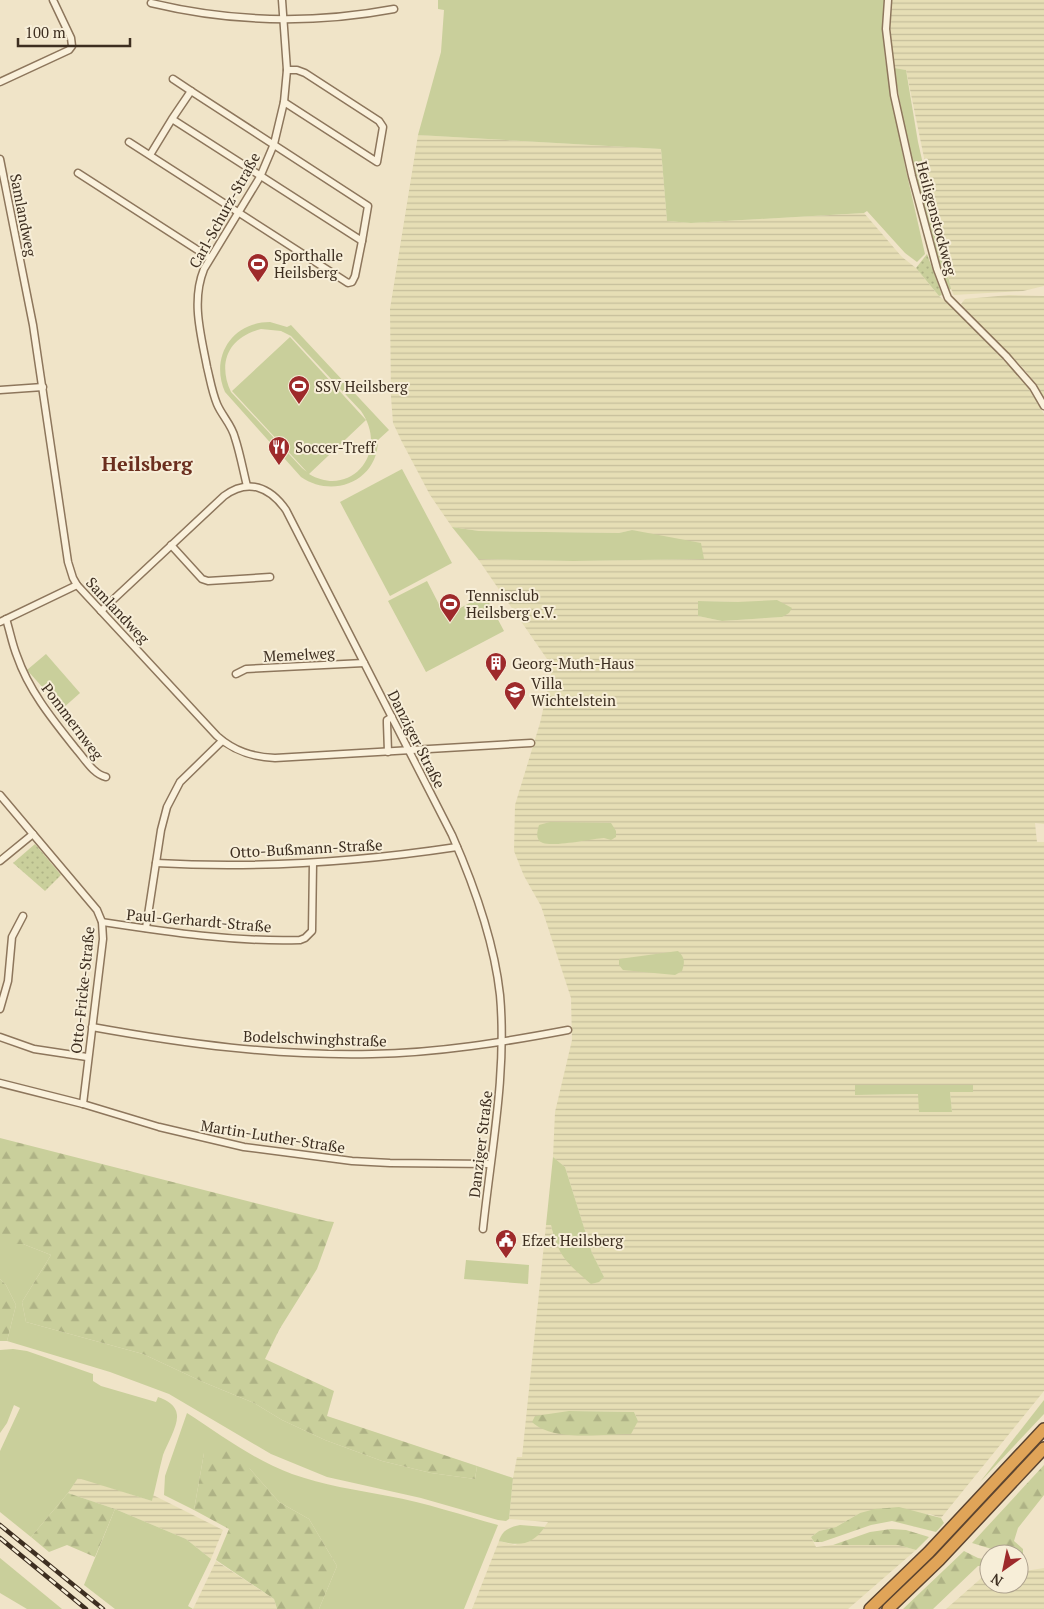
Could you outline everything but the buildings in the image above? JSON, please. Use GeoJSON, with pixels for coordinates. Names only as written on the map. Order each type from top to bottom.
{"type":"FeatureCollection","features":[{"type":"Feature","properties":{"kind":"highway"},"geometry":{"type":"LineString","coordinates":[[870,1609],[941,1540],[1044,1429]]}},
{"type":"Feature","properties":{"kind":"highway"},"geometry":{"type":"LineString","coordinates":[[888,1609],[953,1545],[1044,1448]]}},
{"type":"Feature","properties":{"kind":"street"},"geometry":{"type":"LineString","coordinates":[[0,82],[69,50],[72,46],[71,38],[53,0]]}},
{"type":"Feature","properties":{"kind":"street","name":"Carl-Schurz-Straße"},"geometry":{"type":"LineString","coordinates":[[247,486],[232,429],[216,403],[203,346],[198,313],[198,298],[201,277],[210,258],[260,177],[274,144],[284,102],[287,70],[282,0]]}},
{"type":"Feature","properties":{"kind":"street","name":"Heiligenstockweg"},"geometry":{"type":"LineString","coordinates":[[888,0],[886,29],[894,95],[912,176],[937,269],[948,298],[1011,362],[1033,387],[1044,406]]}},
{"type":"Feature","properties":{"kind":"street"},"geometry":{"type":"LineString","coordinates":[[151,3],[225,16],[283,19],[334,18],[394,9]]}},
{"type":"Feature","properties":{"kind":"street"},"geometry":{"type":"LineString","coordinates":[[284,102],[377,162],[383,130],[379,121],[304,73],[297,70],[287,70]]}},
{"type":"Feature","properties":{"kind":"street"},"geometry":{"type":"LineString","coordinates":[[129,142],[348,283],[354,280],[368,206],[173,79]]}},
{"type":"Feature","properties":{"kind":"street"},"geometry":{"type":"LineString","coordinates":[[150,155],[191,91]]}},
{"type":"Feature","properties":{"kind":"street"},"geometry":{"type":"LineString","coordinates":[[172,119],[362,241]]}},
{"type":"Feature","properties":{"kind":"street","name":"Samlandweg"},"geometry":{"type":"LineString","coordinates":[[0,159],[33,325],[68,562],[77,585],[222,741],[241,752],[265,758],[531,743]]}},
{"type":"Feature","properties":{"kind":"street"},"geometry":{"type":"LineString","coordinates":[[78,173],[210,258]]}},
{"type":"Feature","properties":{"kind":"street"},"geometry":{"type":"LineString","coordinates":[[0,390],[42,387]]}},
{"type":"Feature","properties":{"kind":"street"},"geometry":{"type":"LineString","coordinates":[[101,611],[224,496],[234,490],[247,486]]}},
{"type":"Feature","properties":{"kind":"street","name":"Danziger Straße"},"geometry":{"type":"LineString","coordinates":[[247,486],[262,488],[272,494],[286,510],[457,847],[474,890],[492,952],[499,993],[502,1042],[499,1090],[483,1229]]}},
{"type":"Feature","properties":{"kind":"street"},"geometry":{"type":"LineString","coordinates":[[171,545],[202,579],[208,581],[270,577]]}},
{"type":"Feature","properties":{"kind":"street","name":"Pommernweg"},"geometry":{"type":"LineString","coordinates":[[77,585],[3,620],[32,690],[52,719],[79,752],[99,775],[106,777]]}},
{"type":"Feature","properties":{"kind":"street","name":"Memelweg"},"geometry":{"type":"LineString","coordinates":[[236,674],[246,670],[364,663]]}},
{"type":"Feature","properties":{"kind":"street"},"geometry":{"type":"LineString","coordinates":[[388,752],[387,720],[392,717]]}},
{"type":"Feature","properties":{"kind":"street"},"geometry":{"type":"LineString","coordinates":[[146,928],[164,818],[177,787],[187,773],[222,741]]}},
{"type":"Feature","properties":{"kind":"street","name":"Otto-Fricke-Straße"},"geometry":{"type":"LineString","coordinates":[[0,795],[97,910],[102,922],[103,939],[87,1057],[83,1104]]}},
{"type":"Feature","properties":{"kind":"street"},"geometry":{"type":"LineString","coordinates":[[0,861],[33,834]]}},
{"type":"Feature","properties":{"kind":"street","name":"Otto-Bußmann-Straße"},"geometry":{"type":"LineString","coordinates":[[156,863],[205,866],[313,863],[382,857],[457,847]]}},
{"type":"Feature","properties":{"kind":"street","name":"Paul-Gerhardt-Straße"},"geometry":{"type":"LineString","coordinates":[[102,922],[173,933],[244,940],[305,938],[312,931],[313,925],[313,863]]}},
{"type":"Feature","properties":{"kind":"street"},"geometry":{"type":"LineString","coordinates":[[0,1009],[8,981],[12,937],[23,916]]}},
{"type":"Feature","properties":{"kind":"street","name":"Bodelschwinghstraße"},"geometry":{"type":"LineString","coordinates":[[92,1028],[198,1045],[309,1054],[395,1053],[502,1042],[568,1030]]}},
{"type":"Feature","properties":{"kind":"street"},"geometry":{"type":"LineString","coordinates":[[0,1037],[34,1049],[87,1057]]}},
{"type":"Feature","properties":{"kind":"street","name":"Martin-Luther-Straße"},"geometry":{"type":"LineString","coordinates":[[0,1083],[83,1104],[182,1133],[234,1145],[366,1162],[490,1164]]}},
{"type":"Feature","properties":{"kind":"shaded area"},"geometry":{"type":"Polygon","coordinates":[[[892,0],[1044,0],[1044,286],[1023,291],[954,295],[951,289],[906,70],[894,68],[889,21],[892,0]]]}},
{"type":"Feature","properties":{"kind":"shaded area"},"geometry":{"type":"Polygon","coordinates":[[[418,135],[661,149],[667,221],[691,223],[864,213],[902,257],[916,268],[939,296],[1016,373],[1027,386],[1044,414],[1044,824],[1035,823],[1037,842],[1044,842],[1044,1391],[941,1518],[930,1514],[860,1513],[836,1527],[819,1531],[811,1537],[816,1547],[833,1545],[898,1545],[916,1550],[848,1609],[472,1609],[499,1541],[515,1545],[541,1532],[548,1522],[509,1519],[517,1457],[522,1457],[546,1225],[551,1225],[555,1243],[604,1277],[592,1253],[565,1167],[553,1157],[555,1112],[572,1040],[571,998],[541,906],[524,876],[514,851],[515,805],[540,723],[552,670],[547,659],[478,559],[573,561],[704,559],[632,530],[619,533],[479,531],[452,527],[430,495],[393,423],[390,309],[418,135]],[[698,601],[698,616],[722,621],[782,617],[738,602],[698,601]],[[855,1085],[855,1095],[919,1094],[920,1112],[952,1112],[950,1092],[973,1092],[972,1085],[855,1085]],[[569,1411],[638,1421],[634,1412],[569,1411]]]}},
{"type":"Feature","properties":{"kind":"shaded area"},"geometry":{"type":"Polygon","coordinates":[[[1009,295],[1044,296],[1044,398],[1037,385],[1023,368],[961,304],[965,299],[1009,295]]]}},
{"type":"Feature","properties":{"kind":"shaded area"},"geometry":{"type":"Polygon","coordinates":[[[78,1477],[152,1501],[153,1495],[223,1530],[211,1559],[186,1539],[115,1509],[68,1493],[78,1477]]]}},
{"type":"Feature","properties":{"kind":"shaded area"},"geometry":{"type":"Polygon","coordinates":[[[216,1561],[274,1599],[277,1609],[193,1609],[216,1561]]]}},
{"type":"Feature","properties":{"kind":"shaded area"},"geometry":{"type":"Polygon","coordinates":[[[1044,1568],[1044,1609],[946,1609],[979,1580],[979,1594],[1029,1594],[1029,1570],[1044,1568]]]}},
{"type":"Feature","properties":{"kind":"green space"},"geometry":{"type":"Polygon","coordinates":[[[438,0],[885,0],[883,29],[885,59],[905,166],[925,254],[917,262],[905,253],[867,211],[864,213],[691,223],[667,221],[661,149],[418,135],[441,52],[444,10],[438,9],[438,0]]]}},
{"type":"Feature","properties":{"kind":"green space"},"geometry":{"type":"Polygon","coordinates":[[[894,68],[906,70],[918,142],[951,289],[948,290],[931,240],[903,119],[894,68]]]}},
{"type":"Feature","properties":{"kind":"green space"},"geometry":{"type":"Polygon","coordinates":[[[927,254],[942,295],[939,296],[916,268],[927,254]]]}},
{"type":"Feature","properties":{"kind":"green space","name":"SSV Heilsberg"},"geometry":{"type":"Polygon","coordinates":[[[270,322],[287,327],[291,325],[389,430],[378,440],[376,454],[362,476],[352,482],[339,486],[313,483],[301,477],[225,392],[220,367],[222,355],[227,344],[244,328],[270,322]],[[261,329],[241,338],[229,352],[225,371],[231,392],[307,472],[232,391],[290,337],[365,419],[361,411],[291,336],[281,331],[261,329]],[[366,420],[309,474],[324,480],[339,480],[352,476],[362,467],[368,456],[371,442],[366,420]]]}},
{"type":"Feature","properties":{"kind":"green space"},"geometry":{"type":"Polygon","coordinates":[[[402,469],[452,563],[390,596],[340,502],[402,469]]]}},
{"type":"Feature","properties":{"kind":"green space"},"geometry":{"type":"Polygon","coordinates":[[[452,527],[479,531],[619,533],[632,530],[701,543],[704,559],[573,561],[478,559],[452,527]]]}},
{"type":"Feature","properties":{"kind":"green space","name":"Tennisclub Heilsberg e.V."},"geometry":{"type":"Polygon","coordinates":[[[427,581],[445,616],[485,595],[504,631],[426,672],[388,601],[427,581]]]}},
{"type":"Feature","properties":{"kind":"green space"},"geometry":{"type":"Polygon","coordinates":[[[777,600],[792,608],[789,613],[782,617],[722,621],[698,616],[698,601],[738,602],[777,600]]]}},
{"type":"Feature","properties":{"kind":"green space"},"geometry":{"type":"Polygon","coordinates":[[[46,654],[80,693],[62,709],[27,670],[46,654]]]}},
{"type":"Feature","properties":{"kind":"green space"},"geometry":{"type":"Polygon","coordinates":[[[550,822],[611,823],[616,831],[616,837],[611,840],[604,838],[548,844],[540,842],[537,833],[539,825],[550,822]]]}},
{"type":"Feature","properties":{"kind":"green space"},"geometry":{"type":"Polygon","coordinates":[[[35,844],[61,875],[45,891],[13,863],[35,844]]]}},
{"type":"Feature","properties":{"kind":"green space"},"geometry":{"type":"Polygon","coordinates":[[[678,951],[684,960],[684,965],[682,971],[675,975],[623,970],[619,965],[619,959],[678,951]]]}},
{"type":"Feature","properties":{"kind":"green space"},"geometry":{"type":"Polygon","coordinates":[[[855,1085],[973,1085],[973,1092],[950,1092],[952,1112],[919,1112],[918,1094],[855,1095],[855,1085]]]}},
{"type":"Feature","properties":{"kind":"green space"},"geometry":{"type":"Polygon","coordinates":[[[0,1138],[334,1222],[317,1269],[279,1330],[265,1359],[334,1391],[327,1416],[477,1466],[475,1479],[431,1473],[382,1461],[325,1440],[282,1420],[254,1403],[143,1354],[26,1322],[22,1302],[51,1255],[23,1244],[0,1244],[0,1138]]]}},
{"type":"Feature","properties":{"kind":"green space"},"geometry":{"type":"Polygon","coordinates":[[[553,1157],[565,1167],[592,1253],[604,1277],[599,1282],[591,1284],[570,1264],[560,1252],[551,1225],[546,1225],[553,1157]]]}},
{"type":"Feature","properties":{"kind":"green space"},"geometry":{"type":"Polygon","coordinates":[[[0,1244],[23,1244],[51,1255],[22,1302],[26,1322],[143,1354],[254,1403],[282,1420],[325,1440],[382,1461],[431,1473],[475,1479],[477,1466],[513,1478],[509,1519],[506,1521],[498,1520],[421,1498],[327,1477],[271,1454],[169,1394],[110,1372],[7,1341],[16,1305],[6,1285],[0,1279],[0,1244]]]}},
{"type":"Feature","properties":{"kind":"green space"},"geometry":{"type":"Polygon","coordinates":[[[466,1260],[529,1265],[528,1284],[464,1279],[466,1260]]]}},
{"type":"Feature","properties":{"kind":"green space"},"geometry":{"type":"Polygon","coordinates":[[[0,1279],[6,1285],[16,1305],[7,1341],[0,1341],[0,1279]]]}},
{"type":"Feature","properties":{"kind":"green space"},"geometry":{"type":"Polygon","coordinates":[[[0,1350],[27,1351],[93,1374],[93,1381],[101,1386],[156,1402],[158,1397],[168,1401],[173,1406],[177,1415],[176,1424],[163,1455],[152,1501],[78,1478],[68,1493],[31,1537],[0,1512],[0,1451],[20,1408],[14,1405],[7,1423],[0,1433],[0,1350]]]}},
{"type":"Feature","properties":{"kind":"green space"},"geometry":{"type":"Polygon","coordinates":[[[1044,1400],[1044,1414],[980,1482],[1044,1400]]]}},
{"type":"Feature","properties":{"kind":"green space"},"geometry":{"type":"Polygon","coordinates":[[[569,1411],[634,1412],[638,1421],[631,1434],[579,1436],[552,1432],[532,1422],[535,1416],[569,1411]]]}},
{"type":"Feature","properties":{"kind":"green space"},"geometry":{"type":"Polygon","coordinates":[[[187,1413],[264,1462],[292,1474],[328,1484],[416,1502],[498,1525],[464,1609],[319,1609],[337,1566],[309,1519],[279,1502],[250,1469],[204,1453],[194,1510],[164,1495],[165,1476],[187,1413]]]}},
{"type":"Feature","properties":{"kind":"green space"},"geometry":{"type":"Polygon","coordinates":[[[228,1451],[250,1469],[279,1502],[309,1519],[337,1566],[319,1609],[277,1609],[274,1599],[216,1560],[229,1529],[194,1510],[204,1453],[228,1451]]]}},
{"type":"Feature","properties":{"kind":"green space"},"geometry":{"type":"Polygon","coordinates":[[[1044,1465],[1044,1495],[1018,1528],[1014,1541],[1017,1544],[979,1545],[972,1543],[1044,1465]]]}},
{"type":"Feature","properties":{"kind":"green space"},"geometry":{"type":"Polygon","coordinates":[[[68,1493],[115,1509],[95,1557],[67,1545],[49,1552],[31,1537],[68,1493]]]}},
{"type":"Feature","properties":{"kind":"green space"},"geometry":{"type":"Polygon","coordinates":[[[899,1507],[941,1518],[944,1523],[936,1532],[892,1521],[871,1525],[822,1542],[814,1542],[811,1537],[819,1531],[836,1527],[860,1513],[875,1509],[899,1507]]]}},
{"type":"Feature","properties":{"kind":"green space"},"geometry":{"type":"Polygon","coordinates":[[[115,1509],[186,1539],[211,1559],[188,1606],[193,1609],[115,1609],[84,1585],[115,1509]]]}},
{"type":"Feature","properties":{"kind":"green space"},"geometry":{"type":"Polygon","coordinates":[[[520,1525],[545,1527],[535,1538],[525,1543],[513,1544],[499,1541],[502,1534],[507,1530],[520,1525]]]}},
{"type":"Feature","properties":{"kind":"green space"},"geometry":{"type":"Polygon","coordinates":[[[891,1529],[906,1530],[929,1537],[916,1550],[898,1545],[833,1545],[870,1532],[891,1529]]]}},
{"type":"Feature","properties":{"kind":"green space"},"geometry":{"type":"Polygon","coordinates":[[[964,1551],[979,1558],[979,1566],[933,1609],[903,1609],[964,1551]]]}},
{"type":"Feature","properties":{"kind":"green space"},"geometry":{"type":"Polygon","coordinates":[[[0,1558],[62,1609],[27,1609],[0,1593],[0,1558]]]}},
{"type":"Feature","properties":{"kind":"railway"},"geometry":{"type":"LineString","coordinates":[[0,1525],[103,1609]]}},
{"type":"Feature","properties":{"kind":"railway"},"geometry":{"type":"LineString","coordinates":[[0,1538],[86,1609]]}},
{"type":"Feature","properties":{"kind":"place","name":"Sporthalle Heilsberg"},"geometry":{"type":"Point","coordinates":[258,283]}},
{"type":"Feature","properties":{"kind":"place","name":"SSV Heilsberg"},"geometry":{"type":"Point","coordinates":[299,405]}},
{"type":"Feature","properties":{"kind":"place","name":"Soccer-Treff"},"geometry":{"type":"Point","coordinates":[279,466]}},
{"type":"Feature","properties":{"kind":"place","name":"Tennisclub Heilsberg e.V."},"geometry":{"type":"Point","coordinates":[450,623]}},
{"type":"Feature","properties":{"kind":"place","name":"Georg-Muth-Haus"},"geometry":{"type":"Point","coordinates":[496,682]}},
{"type":"Feature","properties":{"kind":"place","name":"Villa Wichtelstein"},"geometry":{"type":"Point","coordinates":[515,711]}},
{"type":"Feature","properties":{"kind":"place","name":"Efzet Heilsberg"},"geometry":{"type":"Point","coordinates":[506,1259]}},
{"type":"Feature","properties":{"kind":"district","name":"Heilsberg"},"geometry":{"type":"Point","coordinates":[147,463]}}]}
